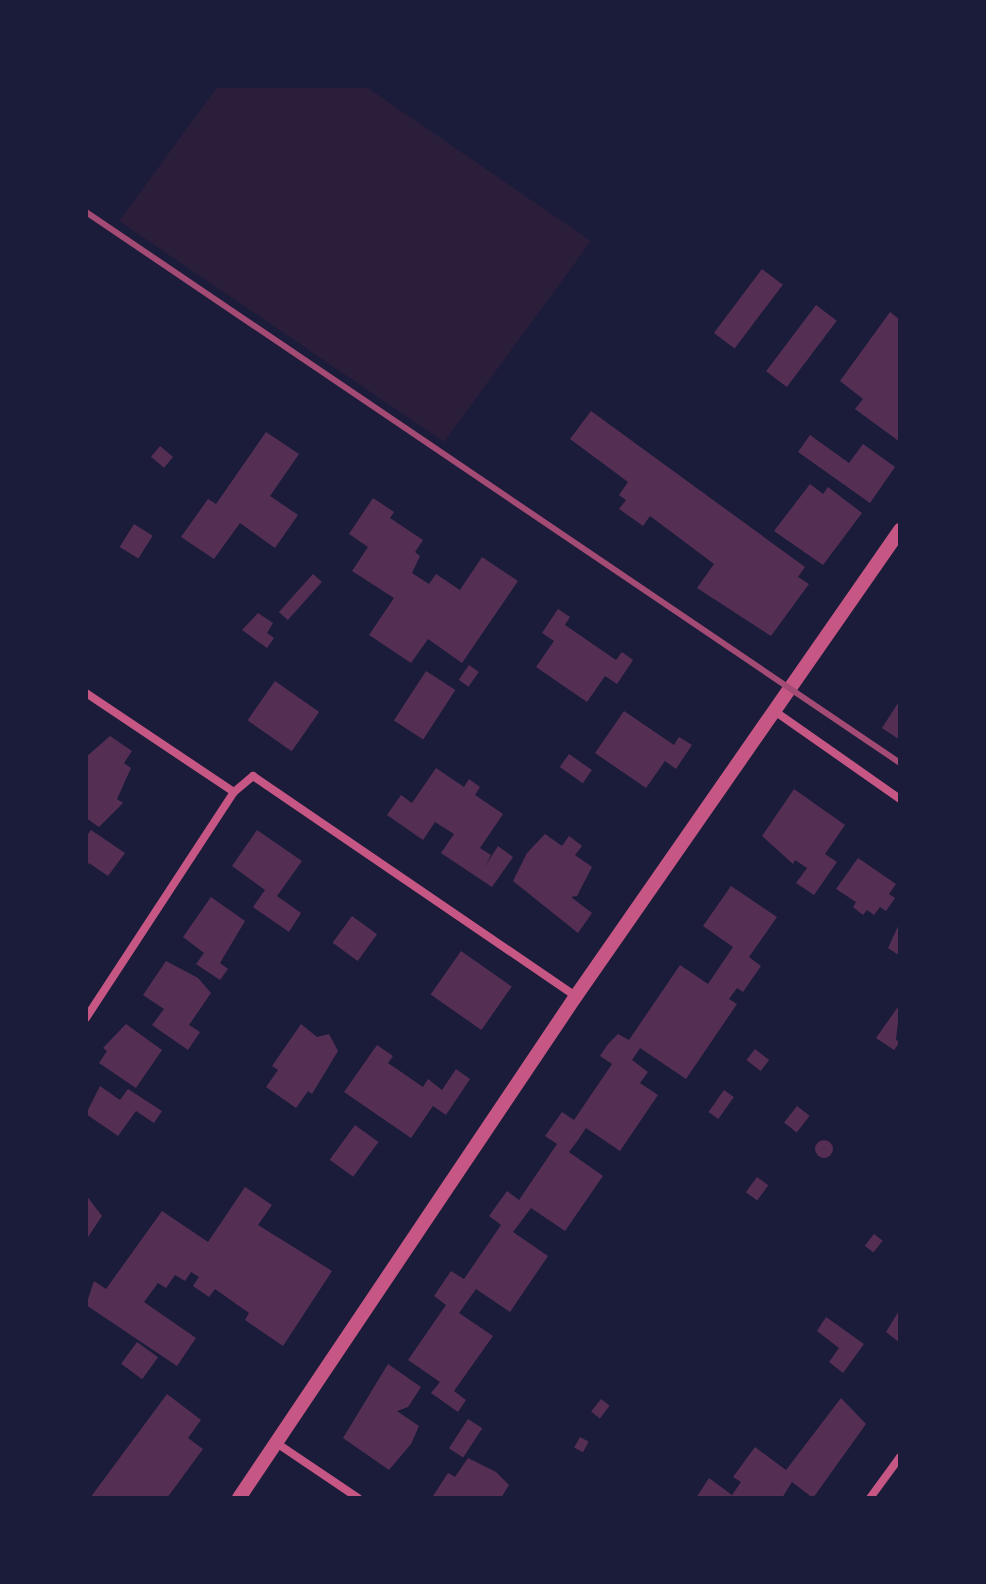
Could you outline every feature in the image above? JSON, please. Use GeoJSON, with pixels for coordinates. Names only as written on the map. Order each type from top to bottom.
{"type":"FeatureCollection","features":[{"type":"Feature","properties":{"kind":"street"},"geometry":{"type":"LineString","coordinates":[[239,1498],[274,1441],[576,996],[900,530]]}},
{"type":"Feature","properties":{"kind":"street"},"geometry":{"type":"LineString","coordinates":[[86,693],[234,792]]}},
{"type":"Feature","properties":{"kind":"street"},"geometry":{"type":"LineString","coordinates":[[773,710],[900,799]]}},
{"type":"Feature","properties":{"kind":"street"},"geometry":{"type":"LineString","coordinates":[[86,1018],[234,792],[253,776],[576,996]]}},
{"type":"Feature","properties":{"kind":"street"},"geometry":{"type":"LineString","coordinates":[[274,1441],[358,1498]]}},
{"type":"Feature","properties":{"kind":"street"},"geometry":{"type":"LineString","coordinates":[[870,1498],[900,1457]]}},
{"type":"Feature","properties":{"kind":"shaded area"},"geometry":{"type":"Polygon","coordinates":[[[218,86],[365,86],[591,241],[444,442],[119,221],[218,86]]]}},
{"type":"Feature","properties":{"kind":"building"},"geometry":{"type":"Polygon","coordinates":[[[762,269],[783,285],[735,349],[714,333],[762,269]]]}},
{"type":"Feature","properties":{"kind":"building"},"geometry":{"type":"Polygon","coordinates":[[[816,305],[837,321],[787,387],[766,371],[816,305]]]}},
{"type":"Feature","properties":{"kind":"building"},"geometry":{"type":"Polygon","coordinates":[[[890,312],[900,320],[900,442],[855,409],[863,399],[840,381],[890,312]]]}},
{"type":"Feature","properties":{"kind":"building"},"geometry":{"type":"Polygon","coordinates":[[[591,411],[805,567],[798,577],[809,584],[771,636],[697,588],[714,564],[650,516],[643,526],[619,509],[626,500],[619,495],[628,482],[570,439],[591,411]]]}},
{"type":"Feature","properties":{"kind":"building"},"geometry":{"type":"Polygon","coordinates":[[[266,432],[299,454],[270,496],[298,515],[275,548],[240,523],[214,559],[181,537],[208,499],[216,504],[266,432]]]}},
{"type":"Feature","properties":{"kind":"building"},"geometry":{"type":"Polygon","coordinates":[[[810,435],[849,463],[863,444],[895,467],[870,503],[798,452],[810,435]]]}},
{"type":"Feature","properties":{"kind":"building"},"geometry":{"type":"Polygon","coordinates":[[[160,446],[173,457],[164,468],[151,457],[160,446]]]}},
{"type":"Feature","properties":{"kind":"building"},"geometry":{"type":"Polygon","coordinates":[[[810,484],[823,494],[828,487],[862,513],[823,565],[774,531],[810,484]]]}},
{"type":"Feature","properties":{"kind":"building"},"geometry":{"type":"Polygon","coordinates":[[[373,498],[394,512],[390,518],[423,540],[415,552],[420,556],[412,573],[429,584],[436,574],[460,590],[482,557],[518,581],[462,663],[428,639],[411,663],[369,635],[394,598],[352,571],[368,547],[349,534],[373,498]]]}},
{"type":"Feature","properties":{"kind":"building"},"geometry":{"type":"Polygon","coordinates":[[[134,524],[153,536],[138,559],[120,547],[134,524]]]}},
{"type":"Feature","properties":{"kind":"building"},"geometry":{"type":"Polygon","coordinates":[[[313,574],[322,582],[288,620],[279,612],[313,574]]]}},
{"type":"Feature","properties":{"kind":"building"},"geometry":{"type":"Polygon","coordinates":[[[558,609],[570,617],[565,625],[616,660],[622,652],[633,660],[617,684],[605,676],[587,702],[536,667],[554,641],[542,633],[558,609]]]}},
{"type":"Feature","properties":{"kind":"building"},"geometry":{"type":"Polygon","coordinates":[[[258,613],[273,623],[267,633],[274,638],[267,648],[242,630],[258,613]]]}},
{"type":"Feature","properties":{"kind":"building"},"geometry":{"type":"Polygon","coordinates":[[[469,665],[479,672],[469,687],[459,680],[469,665]]]}},
{"type":"Feature","properties":{"kind":"building"},"geometry":{"type":"Polygon","coordinates":[[[426,671],[455,690],[423,740],[394,720],[426,671]]]}},
{"type":"Feature","properties":{"kind":"building"},"geometry":{"type":"Polygon","coordinates":[[[275,681],[319,712],[292,751],[247,720],[275,681]]]}},
{"type":"Feature","properties":{"kind":"building"},"geometry":{"type":"Polygon","coordinates":[[[900,700],[900,740],[882,728],[900,700]]]}},
{"type":"Feature","properties":{"kind":"building"},"geometry":{"type":"Polygon","coordinates":[[[624,711],[674,745],[679,737],[692,745],[676,769],[665,761],[646,788],[595,753],[624,711]]]}},
{"type":"Feature","properties":{"kind":"building"},"geometry":{"type":"Polygon","coordinates":[[[110,736],[132,751],[124,763],[131,768],[117,799],[123,803],[99,827],[86,818],[86,757],[110,736]]]}},
{"type":"Feature","properties":{"kind":"building"},"geometry":{"type":"Polygon","coordinates":[[[569,754],[592,770],[583,783],[560,767],[569,754]]]}},
{"type":"Feature","properties":{"kind":"building"},"geometry":{"type":"Polygon","coordinates":[[[436,768],[464,787],[469,779],[480,787],[475,795],[503,814],[480,848],[491,855],[484,868],[498,846],[513,857],[492,887],[441,853],[454,834],[435,822],[423,840],[387,815],[401,795],[412,803],[436,768]]]}},
{"type":"Feature","properties":{"kind":"building"},"geometry":{"type":"Polygon","coordinates":[[[794,789],[845,825],[825,854],[837,862],[814,895],[796,883],[807,868],[795,860],[793,864],[762,836],[794,789]]]}},
{"type":"Feature","properties":{"kind":"building"},"geometry":{"type":"Polygon","coordinates":[[[91,830],[125,853],[108,876],[89,863],[86,868],[86,837],[91,830]]]}},
{"type":"Feature","properties":{"kind":"building"},"geometry":{"type":"Polygon","coordinates":[[[257,830],[302,861],[277,896],[301,913],[289,932],[253,907],[265,890],[232,866],[257,830]]]}},
{"type":"Feature","properties":{"kind":"building"},"geometry":{"type":"Polygon","coordinates":[[[545,834],[562,846],[569,836],[582,846],[575,855],[592,867],[577,896],[571,897],[592,913],[578,933],[513,881],[527,853],[545,834]]]}},
{"type":"Feature","properties":{"kind":"building"},"geometry":{"type":"Polygon","coordinates":[[[858,858],[896,884],[889,894],[895,898],[886,911],[880,907],[874,915],[867,910],[863,915],[853,907],[856,902],[836,889],[858,858]]]}},
{"type":"Feature","properties":{"kind":"building"},"geometry":{"type":"Polygon","coordinates":[[[731,886],[777,917],[749,957],[761,966],[743,992],[737,988],[729,999],[737,1004],[686,1079],[640,1048],[632,1060],[648,1072],[640,1083],[658,1095],[620,1151],[586,1128],[569,1152],[603,1176],[565,1231],[531,1208],[513,1232],[548,1256],[510,1312],[476,1289],[459,1313],[493,1336],[454,1391],[466,1400],[458,1412],[431,1393],[440,1382],[408,1360],[446,1305],[434,1296],[451,1271],[464,1279],[501,1225],[489,1216],[507,1191],[519,1200],[557,1144],[545,1136],[562,1112],[574,1120],[612,1064],[600,1056],[608,1044],[618,1034],[629,1040],[680,965],[708,984],[733,947],[703,926],[731,886]]]}},
{"type":"Feature","properties":{"kind":"building"},"geometry":{"type":"Polygon","coordinates":[[[211,897],[245,921],[220,963],[228,969],[220,980],[196,964],[204,953],[183,937],[211,897]]]}},
{"type":"Feature","properties":{"kind":"building"},"geometry":{"type":"Polygon","coordinates":[[[352,916],[377,934],[358,961],[333,943],[352,916]]]}},
{"type":"Feature","properties":{"kind":"building"},"geometry":{"type":"Polygon","coordinates":[[[900,922],[900,956],[888,948],[900,922]]]}},
{"type":"Feature","properties":{"kind":"building"},"geometry":{"type":"Polygon","coordinates":[[[461,951],[512,987],[481,1030],[431,994],[461,951]]]}},
{"type":"Feature","properties":{"kind":"building"},"geometry":{"type":"Polygon","coordinates":[[[166,961],[198,978],[211,993],[189,1025],[200,1032],[188,1050],[152,1025],[164,1009],[143,995],[166,961]]]}},
{"type":"Feature","properties":{"kind":"building"},"geometry":{"type":"Polygon","coordinates":[[[900,1004],[896,1040],[900,1042],[894,1050],[876,1038],[900,1004]]]}},
{"type":"Feature","properties":{"kind":"building"},"geometry":{"type":"Polygon","coordinates":[[[126,1024],[162,1050],[136,1088],[99,1063],[107,1051],[103,1048],[126,1024]]]}},
{"type":"Feature","properties":{"kind":"building"},"geometry":{"type":"Polygon","coordinates":[[[301,1024],[317,1037],[329,1034],[338,1051],[312,1094],[308,1091],[296,1108],[266,1087],[278,1070],[272,1066],[301,1024]]]}},
{"type":"Feature","properties":{"kind":"building"},"geometry":{"type":"Polygon","coordinates":[[[377,1045],[393,1056],[388,1063],[423,1087],[428,1079],[442,1090],[456,1069],[470,1079],[446,1115],[433,1106],[411,1138],[344,1092],[377,1045]]]}},
{"type":"Feature","properties":{"kind":"building"},"geometry":{"type":"Polygon","coordinates":[[[755,1049],[769,1060],[761,1071],[746,1060],[755,1049]]]}},
{"type":"Feature","properties":{"kind":"building"},"geometry":{"type":"Polygon","coordinates":[[[100,1086],[120,1100],[128,1089],[162,1111],[154,1123],[136,1111],[118,1136],[86,1114],[100,1086]]]}},
{"type":"Feature","properties":{"kind":"building"},"geometry":{"type":"Polygon","coordinates":[[[724,1090],[734,1097],[718,1119],[709,1112],[724,1090]]]}},
{"type":"Feature","properties":{"kind":"building"},"geometry":{"type":"Polygon","coordinates":[[[797,1106],[810,1116],[797,1132],[784,1123],[797,1106]]]}},
{"type":"Feature","properties":{"kind":"building"},"geometry":{"type":"Polygon","coordinates":[[[355,1125],[378,1142],[353,1177],[330,1160],[355,1125]]]}},
{"type":"Feature","properties":{"kind":"building"},"geometry":{"type":"Polygon","coordinates":[[[824,1140],[831,1142],[831,1156],[824,1158],[817,1156],[815,1149],[817,1142],[824,1140]]]}},
{"type":"Feature","properties":{"kind":"building"},"geometry":{"type":"Polygon","coordinates":[[[757,1177],[768,1185],[757,1201],[746,1192],[757,1177]]]}},
{"type":"Feature","properties":{"kind":"building"},"geometry":{"type":"Polygon","coordinates":[[[245,1187],[272,1205],[258,1225],[332,1271],[283,1346],[245,1320],[249,1313],[215,1289],[209,1297],[193,1286],[199,1277],[191,1272],[185,1281],[175,1275],[166,1288],[158,1283],[144,1302],[196,1338],[177,1366],[86,1305],[94,1281],[106,1289],[162,1211],[208,1242],[245,1187]]]}},
{"type":"Feature","properties":{"kind":"building"},"geometry":{"type":"Polygon","coordinates":[[[86,1195],[102,1216],[86,1240],[86,1195]]]}},
{"type":"Feature","properties":{"kind":"building"},"geometry":{"type":"Polygon","coordinates":[[[874,1234],[883,1241],[873,1253],[865,1246],[874,1234]]]}},
{"type":"Feature","properties":{"kind":"building"},"geometry":{"type":"Polygon","coordinates":[[[900,1309],[900,1343],[886,1332],[900,1309]]]}},
{"type":"Feature","properties":{"kind":"building"},"geometry":{"type":"Polygon","coordinates":[[[826,1317],[864,1344],[843,1373],[829,1362],[839,1348],[817,1331],[826,1317]]]}},
{"type":"Feature","properties":{"kind":"building"},"geometry":{"type":"Polygon","coordinates":[[[137,1342],[158,1357],[142,1379],[121,1364],[137,1342]]]}},
{"type":"Feature","properties":{"kind":"building"},"geometry":{"type":"Polygon","coordinates":[[[388,1364],[421,1387],[408,1407],[397,1411],[419,1426],[411,1444],[389,1470],[343,1438],[388,1364]]]}},
{"type":"Feature","properties":{"kind":"building"},"geometry":{"type":"Polygon","coordinates":[[[167,1394],[201,1420],[188,1438],[203,1449],[167,1498],[90,1498],[167,1394]]]}},
{"type":"Feature","properties":{"kind":"building"},"geometry":{"type":"Polygon","coordinates":[[[841,1398],[866,1424],[813,1498],[792,1482],[782,1498],[696,1498],[709,1478],[732,1495],[741,1482],[733,1477],[755,1447],[786,1470],[841,1398]]]}},
{"type":"Feature","properties":{"kind":"building"},"geometry":{"type":"Polygon","coordinates":[[[601,1399],[610,1406],[600,1418],[591,1412],[601,1399]]]}},
{"type":"Feature","properties":{"kind":"building"},"geometry":{"type":"Polygon","coordinates":[[[468,1419],[482,1428],[463,1458],[449,1448],[468,1419]]]}},
{"type":"Feature","properties":{"kind":"building"},"geometry":{"type":"Polygon","coordinates":[[[580,1437],[589,1442],[583,1452],[574,1447],[580,1437]]]}},
{"type":"Feature","properties":{"kind":"building"},"geometry":{"type":"Polygon","coordinates":[[[468,1458],[496,1472],[509,1485],[501,1498],[433,1496],[448,1473],[455,1477],[468,1458]]]}},
{"type":"Feature","properties":{"kind":"railway"},"geometry":{"type":"LineString","coordinates":[[86,212],[900,763]]}}]}
